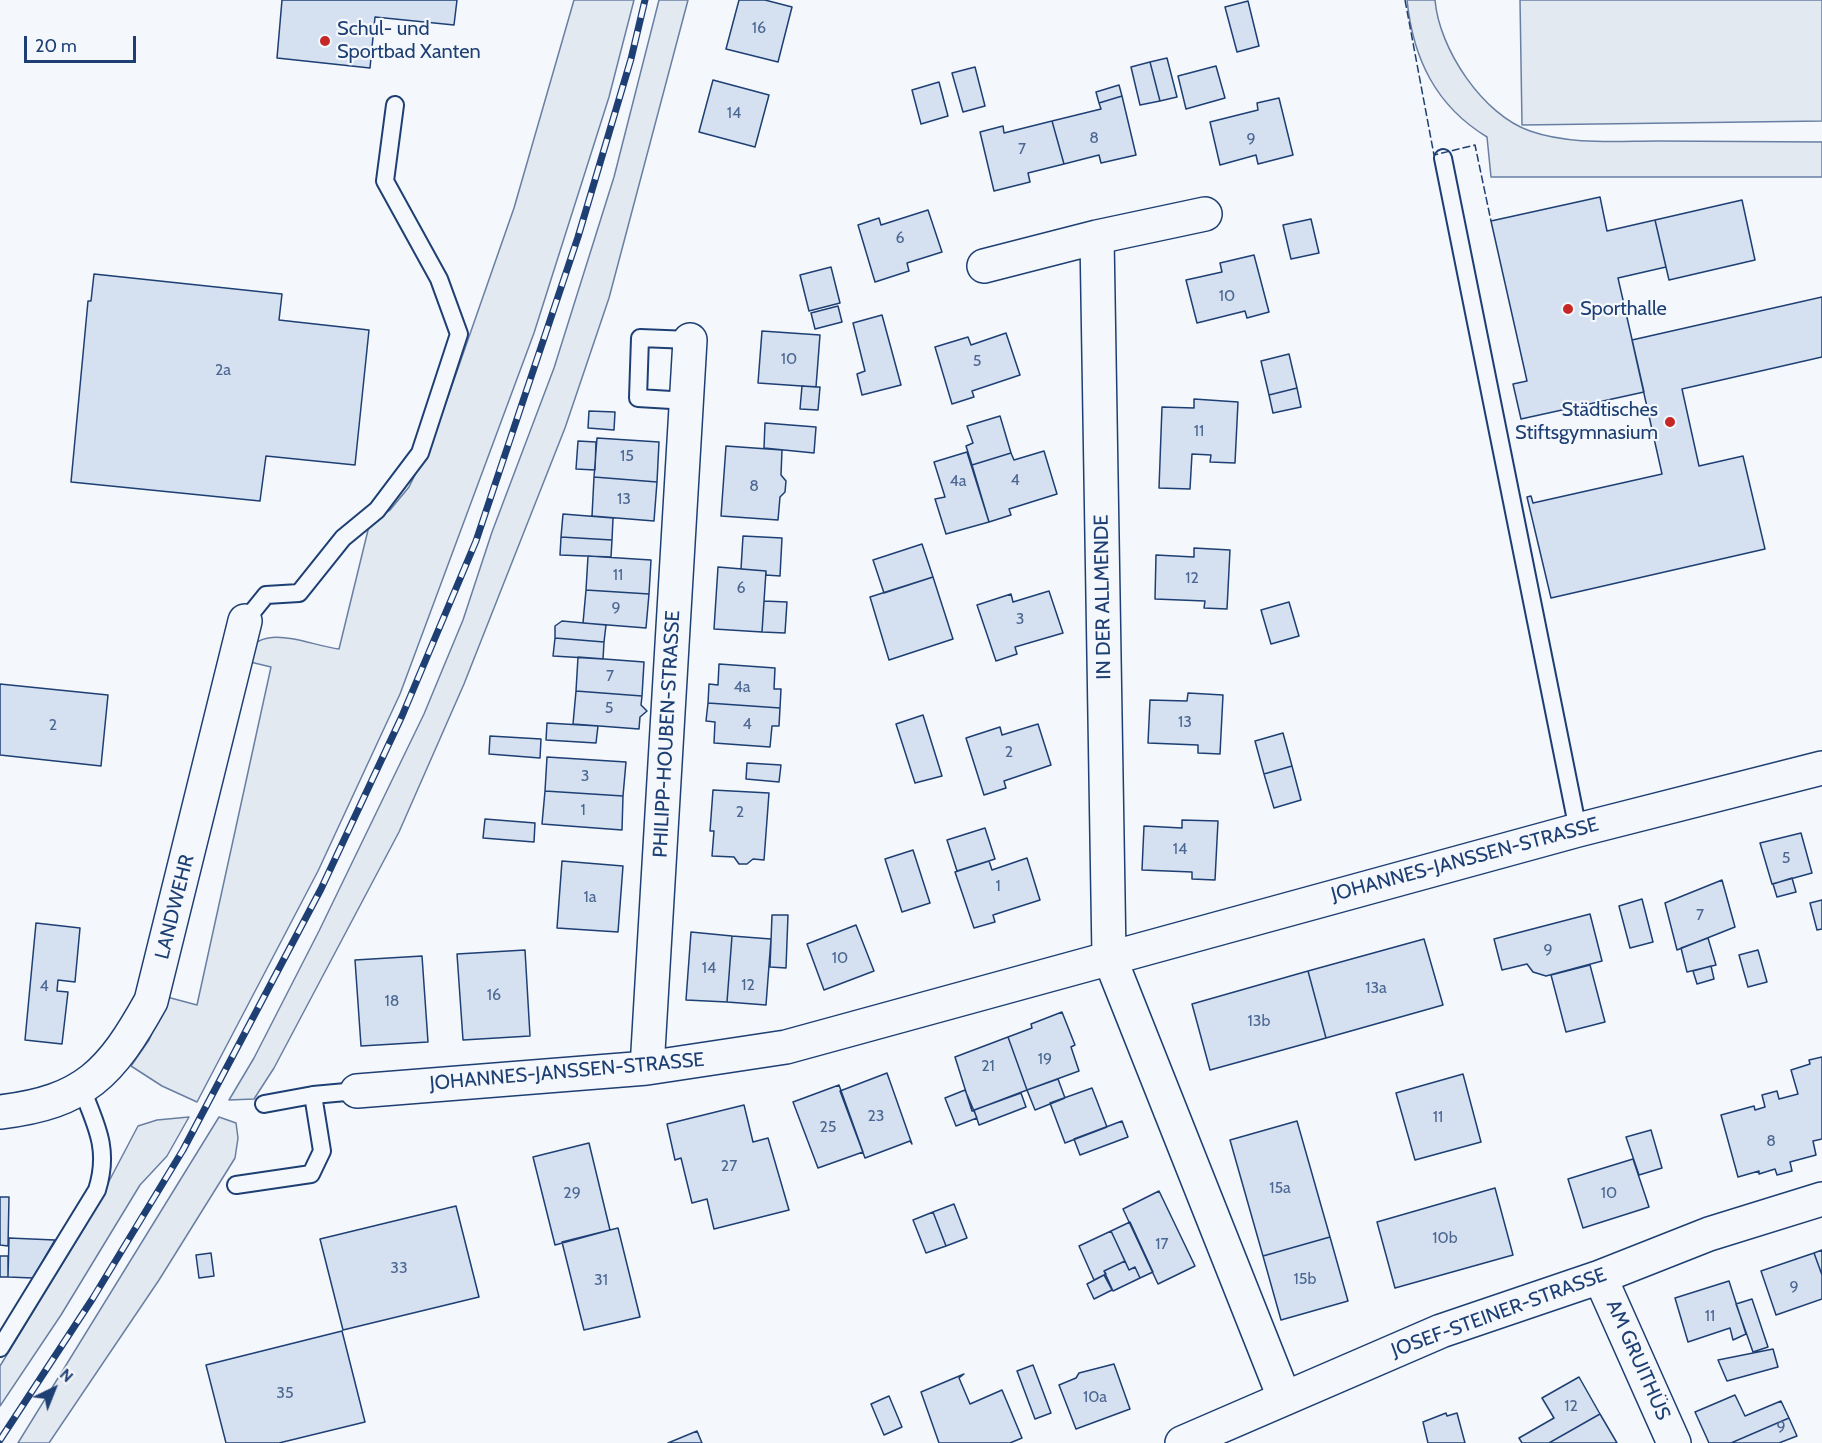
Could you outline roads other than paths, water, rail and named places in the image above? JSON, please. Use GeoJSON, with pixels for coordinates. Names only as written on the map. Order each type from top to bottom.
{"type":"FeatureCollection","features":[{"type":"Feature","properties":{"kind":"street"},"geometry":{"type":"LineString","coordinates":[[984,266],[1096,237],[1205,214]]}},
{"type":"Feature","properties":{"kind":"street","name":"IN DER ALLMENDE"},"geometry":{"type":"LineString","coordinates":[[1096,237],[1109,956]]}},
{"type":"Feature","properties":{"kind":"street","name":"PHILIPP-HOUBEN-STRASSE"},"geometry":{"type":"LineString","coordinates":[[647,1068],[690,340]]}},
{"type":"Feature","properties":{"kind":"street","name":"LANDWEHR"},"geometry":{"type":"LineString","coordinates":[[0,1112],[42,1104],[81,1088],[109,1067],[124,1048],[151,1001],[245,621]]}},
{"type":"Feature","properties":{"kind":"street","name":"JOHANNES-JANSSEN-STRASSE"},"geometry":{"type":"LineString","coordinates":[[357,1090],[647,1068],[786,1047],[1109,956],[1578,830],[1822,768]]}},
{"type":"Feature","properties":{"kind":"street"},"geometry":{"type":"LineString","coordinates":[[1109,956],[1284,1397]]}},
{"type":"Feature","properties":{"kind":"street","name":"JOSEF-STEINER-STRASSE"},"geometry":{"type":"LineString","coordinates":[[1182,1443],[1441,1331],[1600,1277],[1709,1234],[1822,1199]]}},
{"type":"Feature","properties":{"kind":"street","name":"AM GRUITHÜS"},"geometry":{"type":"LineString","coordinates":[[1600,1277],[1674,1443]]}},
{"type":"Feature","properties":{"kind":"lane"},"geometry":{"type":"LineString","coordinates":[[245,621],[266,595],[299,593],[342,538],[377,510],[420,453],[459,334],[439,279],[385,181],[395,105]]}},
{"type":"Feature","properties":{"kind":"lane"},"geometry":{"type":"LineString","coordinates":[[1443,158],[1578,830]]}},
{"type":"Feature","properties":{"kind":"lane","name":"PHILIPP-HOUBEN-STRASSE"},"geometry":{"type":"LineString","coordinates":[[688,401],[638,398],[640,338],[690,340]]}},
{"type":"Feature","properties":{"kind":"lane"},"geometry":{"type":"LineString","coordinates":[[0,1348],[97,1190],[104,1170],[104,1151],[81,1088]]}},
{"type":"Feature","properties":{"kind":"lane","name":"JOHANNES-JANSSEN-STRASSE"},"geometry":{"type":"LineString","coordinates":[[264,1104],[357,1090]]}},
{"type":"Feature","properties":{"kind":"lane"},"geometry":{"type":"LineString","coordinates":[[236,1185],[311,1174],[322,1151],[313,1095]]}},
{"type":"Feature","properties":{"kind":"railway"},"geometry":{"type":"LineString","coordinates":[[0,1440],[93,1298],[183,1150],[321,889],[402,716],[476,541],[578,237],[631,59],[645,0]]}},
{"type":"Feature","properties":{"kind":"place","name":"Schul- und Sportbad Xanten"},"geometry":{"type":"Point","coordinates":[325,41]}},
{"type":"Feature","properties":{"kind":"place","name":"Sporthalle"},"geometry":{"type":"Point","coordinates":[1568,309]}},
{"type":"Feature","properties":{"kind":"place","name":"Städtisches Stiftsgymnasium"},"geometry":{"type":"Point","coordinates":[1670,422]}}]}
